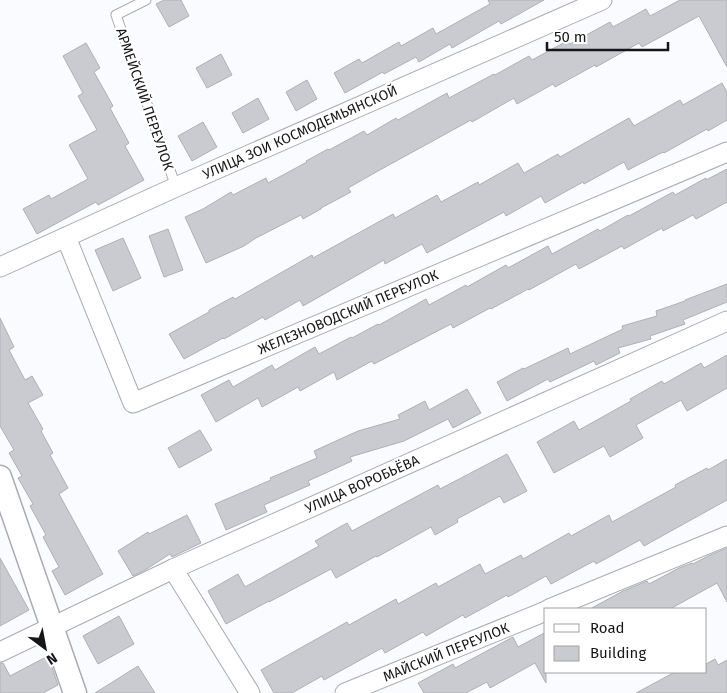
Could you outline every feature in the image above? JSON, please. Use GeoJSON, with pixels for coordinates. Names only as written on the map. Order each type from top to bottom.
{"type":"FeatureCollection","features":[{"type":"Feature","properties":{"kind":"street","name":"УЛИЦА ЗОИ КОСМОДЕМЬЯНСКОЙ"},"geometry":{"type":"LineString","coordinates":[[0,266],[602,0]]}},
{"type":"Feature","properties":{"kind":"street","name":"ЖЕЛЕЗНОВОДСКИЙ ПЕРЕУЛОК"},"geometry":{"type":"LineString","coordinates":[[66,238],[133,403],[727,152]]}},
{"type":"Feature","properties":{"kind":"street","name":"УЛИЦА ВОРОБЬЁВА"},"geometry":{"type":"LineString","coordinates":[[0,652],[173,569],[727,322]]}},
{"type":"Feature","properties":{"kind":"street"},"geometry":{"type":"LineString","coordinates":[[0,477],[75,693]]}},
{"type":"Feature","properties":{"kind":"street","name":"МАЙСКИЙ ПЕРЕУЛОК"},"geometry":{"type":"LineString","coordinates":[[552,608],[727,536]]}},
{"type":"Feature","properties":{"kind":"street"},"geometry":{"type":"LineString","coordinates":[[173,569],[250,693]]}},
{"type":"Feature","properties":{"kind":"street","name":"МАЙСКИЙ ПЕРЕУЛОК"},"geometry":{"type":"LineString","coordinates":[[345,693],[544,611]]}},
{"type":"Feature","properties":{"kind":"lane","name":"АРМЕЙСКИЙ ПЕРЕУЛОК"},"geometry":{"type":"LineString","coordinates":[[146,0],[116,15],[176,187]]}},
{"type":"Feature","properties":{"kind":"building"},"geometry":{"type":"Polygon","coordinates":[[[164,0],[181,0],[189,16],[169,27],[156,4],[164,0]]]}},
{"type":"Feature","properties":{"kind":"building"},"geometry":{"type":"Polygon","coordinates":[[[488,0],[544,0],[501,24],[499,21],[452,48],[450,44],[419,62],[416,57],[384,74],[383,72],[345,93],[334,73],[359,59],[362,63],[399,42],[401,46],[433,28],[436,34],[490,4],[488,0]]]}},
{"type":"Feature","properties":{"kind":"building"},"geometry":{"type":"Polygon","coordinates":[[[680,0],[727,0],[727,67],[699,16],[642,47],[639,43],[596,67],[595,65],[555,87],[553,84],[517,104],[514,98],[348,188],[351,192],[303,219],[301,215],[244,246],[206,263],[185,217],[203,209],[231,192],[233,195],[266,178],[268,183],[364,131],[367,135],[396,118],[398,120],[447,93],[449,98],[529,56],[532,60],[567,41],[570,44],[610,22],[613,27],[646,9],[650,16],[680,0]]]}},
{"type":"Feature","properties":{"kind":"building"},"geometry":{"type":"Polygon","coordinates":[[[86,43],[100,68],[94,72],[113,106],[110,108],[129,143],[125,146],[144,180],[98,205],[96,202],[37,234],[23,209],[49,195],[51,199],[88,179],[69,145],[97,130],[78,96],[83,93],[63,56],[86,43]]]}},
{"type":"Feature","properties":{"kind":"building"},"geometry":{"type":"Polygon","coordinates":[[[221,54],[232,75],[207,88],[196,68],[221,54]]]}},
{"type":"Feature","properties":{"kind":"building"},"geometry":{"type":"Polygon","coordinates":[[[307,80],[317,99],[296,111],[286,92],[307,80]]]}},
{"type":"Feature","properties":{"kind":"building"},"geometry":{"type":"Polygon","coordinates":[[[722,83],[727,92],[727,120],[628,170],[624,162],[545,203],[541,196],[506,216],[504,212],[427,253],[422,244],[385,264],[384,260],[303,306],[300,300],[265,320],[263,317],[184,359],[169,334],[233,297],[235,299],[312,255],[313,258],[393,214],[395,218],[437,195],[441,202],[478,182],[479,185],[518,163],[524,173],[558,154],[560,157],[629,118],[634,126],[680,100],[683,105],[722,83]]]}},
{"type":"Feature","properties":{"kind":"building"},"geometry":{"type":"Polygon","coordinates":[[[258,98],[269,119],[243,133],[232,113],[258,98]]]}},
{"type":"Feature","properties":{"kind":"building"},"geometry":{"type":"Polygon","coordinates":[[[203,122],[217,147],[192,161],[178,136],[203,122]]]}},
{"type":"Feature","properties":{"kind":"building"},"geometry":{"type":"Polygon","coordinates":[[[727,169],[727,202],[696,219],[693,215],[663,231],[662,228],[624,249],[622,246],[579,269],[576,264],[453,328],[451,324],[374,364],[372,361],[337,380],[334,372],[300,391],[298,387],[262,407],[258,398],[216,422],[201,395],[229,380],[233,387],[272,365],[275,370],[315,347],[319,354],[379,325],[426,299],[429,305],[466,285],[467,287],[506,265],[508,268],[548,246],[552,254],[673,192],[675,195],[727,169]]]}},
{"type":"Feature","properties":{"kind":"building"},"geometry":{"type":"Polygon","coordinates":[[[168,229],[183,270],[164,277],[149,236],[168,229]]]}},
{"type":"Feature","properties":{"kind":"building"},"geometry":{"type":"Polygon","coordinates":[[[123,238],[141,278],[113,291],[95,250],[123,238]]]}},
{"type":"Feature","properties":{"kind":"building"},"geometry":{"type":"Polygon","coordinates":[[[727,284],[727,302],[683,320],[685,324],[650,336],[651,339],[618,348],[620,353],[596,365],[594,361],[550,382],[548,379],[507,401],[497,382],[568,348],[570,354],[623,329],[622,326],[657,316],[656,311],[727,284]]]}},
{"type":"Feature","properties":{"kind":"building"},"geometry":{"type":"Polygon","coordinates":[[[0,318],[14,347],[9,350],[25,380],[32,376],[43,395],[28,403],[43,429],[41,431],[53,453],[50,455],[68,488],[59,494],[103,574],[65,595],[52,571],[59,567],[43,537],[46,535],[30,506],[33,504],[18,478],[22,476],[9,453],[14,450],[0,426],[0,318]]]}},
{"type":"Feature","properties":{"kind":"building"},"geometry":{"type":"Polygon","coordinates":[[[727,355],[727,388],[687,411],[681,400],[636,425],[643,438],[610,457],[604,446],[554,473],[537,442],[574,421],[579,430],[662,381],[664,384],[701,363],[704,368],[727,355]]]}},
{"type":"Feature","properties":{"kind":"building"},"geometry":{"type":"Polygon","coordinates":[[[467,389],[481,413],[453,428],[448,419],[404,441],[350,457],[352,461],[308,481],[310,485],[264,505],[267,512],[226,530],[215,504],[317,458],[314,451],[358,431],[400,419],[398,415],[425,401],[429,410],[467,389]]]}},
{"type":"Feature","properties":{"kind":"building"},"geometry":{"type":"Polygon","coordinates":[[[200,430],[212,450],[179,468],[168,448],[200,430]]]}},
{"type":"Feature","properties":{"kind":"building"},"geometry":{"type":"Polygon","coordinates":[[[507,454],[527,491],[504,503],[500,496],[457,519],[458,522],[435,535],[431,527],[336,578],[331,569],[226,624],[208,591],[238,574],[245,587],[319,546],[315,541],[347,523],[352,531],[438,485],[440,489],[507,454]]]}},
{"type":"Feature","properties":{"kind":"building"},"geometry":{"type":"Polygon","coordinates":[[[727,459],[727,500],[644,546],[640,540],[596,564],[594,561],[551,584],[546,576],[465,618],[463,615],[426,636],[423,632],[385,653],[382,648],[324,680],[322,676],[292,693],[274,693],[261,670],[347,622],[349,625],[396,599],[398,604],[436,583],[438,587],[480,564],[485,574],[521,555],[523,559],[569,533],[571,536],[609,515],[612,522],[676,487],[675,485],[727,459]]]}},
{"type":"Feature","properties":{"kind":"building"},"geometry":{"type":"Polygon","coordinates":[[[187,515],[201,543],[172,557],[170,554],[133,576],[118,551],[148,532],[149,534],[187,515]]]}},
{"type":"Feature","properties":{"kind":"building"},"geometry":{"type":"Polygon","coordinates":[[[727,548],[727,602],[717,583],[672,608],[592,608],[623,591],[647,581],[649,584],[679,568],[693,564],[727,548]]]}},
{"type":"Feature","properties":{"kind":"building"},"geometry":{"type":"Polygon","coordinates":[[[0,558],[29,610],[0,626],[0,558]]]}},
{"type":"Feature","properties":{"kind":"building"},"geometry":{"type":"Polygon","coordinates":[[[119,616],[134,644],[98,664],[83,636],[119,616]]]}},
{"type":"Feature","properties":{"kind":"building"},"geometry":{"type":"Polygon","coordinates":[[[544,633],[544,673],[546,673],[546,683],[535,663],[490,688],[487,682],[466,693],[424,693],[418,683],[453,664],[455,668],[513,637],[518,647],[544,633]]]}},
{"type":"Feature","properties":{"kind":"building"},"geometry":{"type":"Polygon","coordinates":[[[48,656],[58,685],[43,693],[0,693],[0,663],[3,663],[10,676],[48,656]]]}},
{"type":"Feature","properties":{"kind":"building"},"geometry":{"type":"Polygon","coordinates":[[[715,659],[718,665],[727,660],[727,693],[636,693],[673,673],[707,673],[707,663],[715,659]]]}},
{"type":"Feature","properties":{"kind":"building"},"geometry":{"type":"Polygon","coordinates":[[[138,666],[155,693],[95,693],[138,666]]]}}]}
